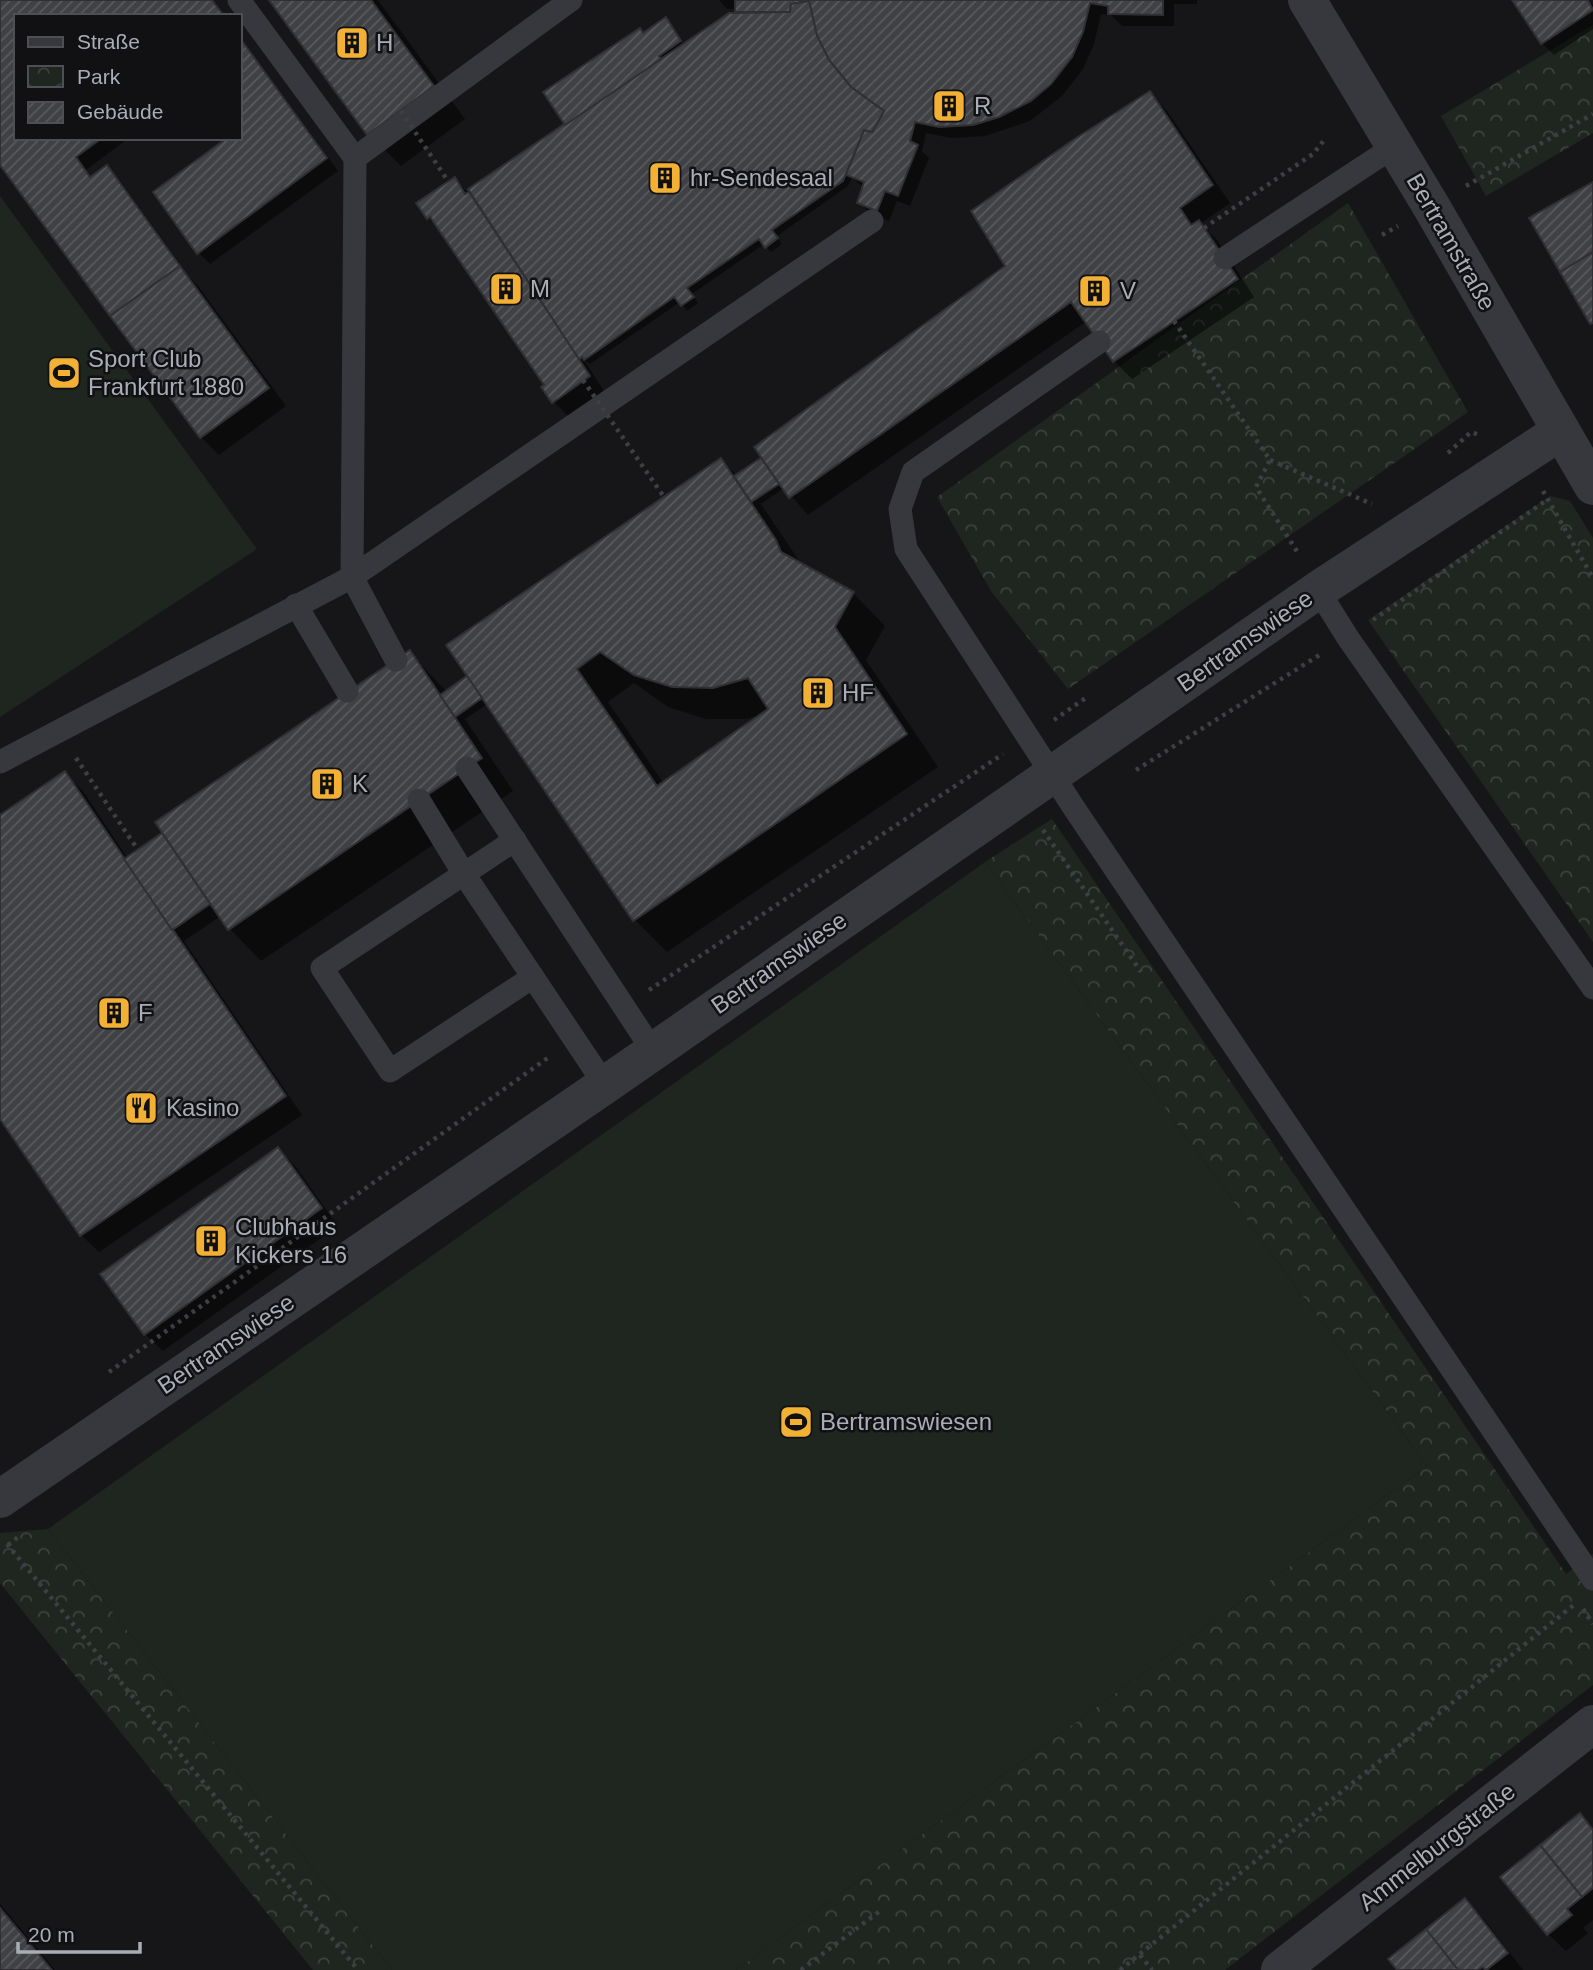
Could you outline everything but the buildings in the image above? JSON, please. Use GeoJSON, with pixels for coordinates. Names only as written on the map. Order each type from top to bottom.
{"type":"FeatureCollection","features":[{"type":"Feature","properties":{"kind":"street","name":"Bertramstraße"},"geometry":{"type":"LineString","coordinates":[[1307,0],[1593,486]]}},
{"type":"Feature","properties":{"kind":"street","name":"Bertramswiese"},"geometry":{"type":"LineString","coordinates":[[0,1499],[605,1085],[1318,590],[1561,431]]}},
{"type":"Feature","properties":{"kind":"street","name":"Ammelburgstraße"},"geometry":{"type":"LineString","coordinates":[[1280,1970],[1591,1731]]}},
{"type":"Feature","properties":{"kind":"lane"},"geometry":{"type":"LineString","coordinates":[[239,0],[355,158],[352,577],[396,660]]}},
{"type":"Feature","properties":{"kind":"lane"},"geometry":{"type":"LineString","coordinates":[[355,158],[571,0]]}},
{"type":"Feature","properties":{"kind":"lane"},"geometry":{"type":"LineString","coordinates":[[1225,258],[1395,146]]}},
{"type":"Feature","properties":{"kind":"lane"},"geometry":{"type":"LineString","coordinates":[[0,762],[352,577],[872,221]]}},
{"type":"Feature","properties":{"kind":"lane"},"geometry":{"type":"LineString","coordinates":[[1099,342],[913,472],[900,509],[906,549],[1074,808],[1593,1579]]}},
{"type":"Feature","properties":{"kind":"lane"},"geometry":{"type":"LineString","coordinates":[[1318,590],[1348,638],[1593,988]]}},
{"type":"Feature","properties":{"kind":"lane"},"geometry":{"type":"LineString","coordinates":[[296,605],[347,691]]}},
{"type":"Feature","properties":{"kind":"lane"},"geometry":{"type":"LineString","coordinates":[[467,768],[653,1051]]}},
{"type":"Feature","properties":{"kind":"lane"},"geometry":{"type":"LineString","coordinates":[[419,800],[464,874],[605,1085]]}},
{"type":"Feature","properties":{"kind":"lane"},"geometry":{"type":"LineString","coordinates":[[515,840],[322,968],[390,1071],[533,977]]}},
{"type":"Feature","properties":{"kind":"path"},"geometry":{"type":"LineString","coordinates":[[401,111],[448,181]]}},
{"type":"Feature","properties":{"kind":"path"},"geometry":{"type":"LineString","coordinates":[[1467,185],[1593,114]]}},
{"type":"Feature","properties":{"kind":"path"},"geometry":{"type":"LineString","coordinates":[[1204,228],[1313,154],[1325,139]]}},
{"type":"Feature","properties":{"kind":"path"},"geometry":{"type":"LineString","coordinates":[[1174,321],[1270,460],[1372,504],[1362,511]]}},
{"type":"Feature","properties":{"kind":"path"},"geometry":{"type":"LineString","coordinates":[[583,380],[664,496]]}},
{"type":"Feature","properties":{"kind":"path"},"geometry":{"type":"LineString","coordinates":[[1440,458],[1471,432]]}},
{"type":"Feature","properties":{"kind":"path"},"geometry":{"type":"LineString","coordinates":[[1270,460],[1256,487],[1298,553]]}},
{"type":"Feature","properties":{"kind":"path"},"geometry":{"type":"LineString","coordinates":[[1133,771],[1348,638],[1547,499],[1593,578]]}},
{"type":"Feature","properties":{"kind":"path"},"geometry":{"type":"LineString","coordinates":[[1287,560],[1308,546]]}},
{"type":"Feature","properties":{"kind":"path"},"geometry":{"type":"LineString","coordinates":[[624,1007],[1097,690]]}},
{"type":"Feature","properties":{"kind":"path"},"geometry":{"type":"LineString","coordinates":[[59,731],[138,850]]}},
{"type":"Feature","properties":{"kind":"path"},"geometry":{"type":"LineString","coordinates":[[1042,829],[1074,808]]}},
{"type":"Feature","properties":{"kind":"path"},"geometry":{"type":"LineString","coordinates":[[108,1372],[574,1039]]}},
{"type":"Feature","properties":{"kind":"path"},"geometry":{"type":"LineString","coordinates":[[8,1545],[358,1970]]}},
{"type":"Feature","properties":{"kind":"path"},"geometry":{"type":"LineString","coordinates":[[1120,1970],[1577,1602]]}},
{"type":"Feature","properties":{"kind":"path"},"geometry":{"type":"LineString","coordinates":[[800,1970],[880,1911]]}},
{"type":"Feature","properties":{"kind":"path"},"geometry":{"type":"LineString","coordinates":[[1140,1955],[1152,1970]]}},
{"type":"Feature","properties":{"kind":"green space"},"geometry":{"type":"Polygon","coordinates":[[[1593,25],[1593,133],[1486,196],[1441,116],[1593,25]]]}},
{"type":"Feature","properties":{"kind":"green space","name":"Sport Club Frankfurt 1880"},"geometry":{"type":"Polygon","coordinates":[[[0,196],[257,549],[0,717],[0,196]]]}},
{"type":"Feature","properties":{"kind":"green space"},"geometry":{"type":"Polygon","coordinates":[[[1348,203],[1468,412],[1068,689],[991,591],[937,497],[1348,203]]]}},
{"type":"Feature","properties":{"kind":"green space"},"geometry":{"type":"Polygon","coordinates":[[[1550,496],[1570,501],[1593,538],[1593,942],[1368,620],[1550,496]]]}},
{"type":"Feature","properties":{"kind":"green space"},"geometry":{"type":"Polygon","coordinates":[[[1052,819],[1566,1574],[1593,1554],[1593,1685],[1225,1970],[736,1970],[1427,1466],[985,862],[1052,819]]]}},
{"type":"Feature","properties":{"kind":"green space","name":"Bertramswiesen"},"geometry":{"type":"Polygon","coordinates":[[[985,862],[1427,1466],[736,1970],[392,1970],[48,1529],[985,862]]]}},
{"type":"Feature","properties":{"kind":"green space"},"geometry":{"type":"Polygon","coordinates":[[[48,1529],[392,1970],[313,1970],[0,1583],[0,1533],[48,1529]]]}},
{"type":"Feature","properties":{"kind":"place","name":"H"},"geometry":{"type":"Point","coordinates":[352,43]}},
{"type":"Feature","properties":{"kind":"place","name":"R"},"geometry":{"type":"Point","coordinates":[949,106]}},
{"type":"Feature","properties":{"kind":"place","name":"hr-Sendesaal"},"geometry":{"type":"Point","coordinates":[665,178]}},
{"type":"Feature","properties":{"kind":"place","name":"M"},"geometry":{"type":"Point","coordinates":[506,289]}},
{"type":"Feature","properties":{"kind":"place","name":"V"},"geometry":{"type":"Point","coordinates":[1095,291]}},
{"type":"Feature","properties":{"kind":"place","name":"Sport Club Frankfurt 1880"},"geometry":{"type":"Point","coordinates":[64,373]}},
{"type":"Feature","properties":{"kind":"place","name":"HF"},"geometry":{"type":"Point","coordinates":[818,693]}},
{"type":"Feature","properties":{"kind":"place","name":"K"},"geometry":{"type":"Point","coordinates":[327,784]}},
{"type":"Feature","properties":{"kind":"place","name":"F"},"geometry":{"type":"Point","coordinates":[114,1013]}},
{"type":"Feature","properties":{"kind":"place","name":"Kasino"},"geometry":{"type":"Point","coordinates":[141,1108]}},
{"type":"Feature","properties":{"kind":"place","name":"Clubhaus Kickers 16"},"geometry":{"type":"Point","coordinates":[211,1241]}},
{"type":"Feature","properties":{"kind":"place","name":"Bertramswiesen"},"geometry":{"type":"Point","coordinates":[796,1422]}}]}
